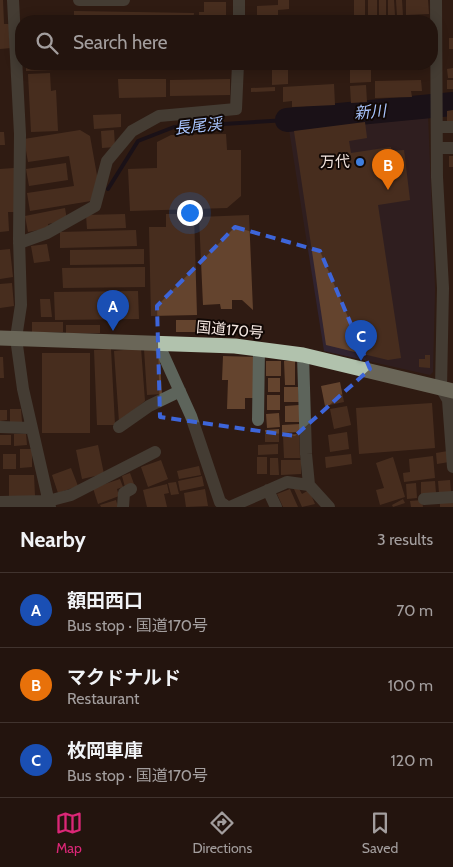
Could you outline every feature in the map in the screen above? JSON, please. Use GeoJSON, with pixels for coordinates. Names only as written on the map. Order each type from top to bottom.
{"type":"FeatureCollection","features":[{"type":"Feature","properties":{"kind":"highway","name":"国道170号"},"geometry":{"type":"LineString","coordinates":[[0,338],[158,342],[259,349],[303,355],[447,389]]}},
{"type":"Feature","properties":{"kind":"street"},"geometry":{"type":"LineString","coordinates":[[13,0],[15,38]]}},
{"type":"Feature","properties":{"kind":"street"},"geometry":{"type":"LineString","coordinates":[[79,0],[124,0]]}},
{"type":"Feature","properties":{"kind":"street"},"geometry":{"type":"LineString","coordinates":[[239,0],[239,15]]}},
{"type":"Feature","properties":{"kind":"street"},"geometry":{"type":"LineString","coordinates":[[435,15],[436,0]]}},
{"type":"Feature","properties":{"kind":"street"},"geometry":{"type":"LineString","coordinates":[[17,70],[20,134],[19,243],[21,305],[16,338],[18,365],[30,428],[49,504]]}},
{"type":"Feature","properties":{"kind":"street"},"geometry":{"type":"LineString","coordinates":[[19,243],[47,233],[95,206],[108,161],[132,130],[159,116],[236,109],[238,70]]}},
{"type":"Feature","properties":{"kind":"street"},"geometry":{"type":"LineString","coordinates":[[435,70],[437,148],[447,200],[444,288],[447,389],[453,467]]}},
{"type":"Feature","properties":{"kind":"street"},"geometry":{"type":"LineString","coordinates":[[437,127],[453,126]]}},
{"type":"Feature","properties":{"kind":"street"},"geometry":{"type":"LineString","coordinates":[[437,148],[453,148]]}},
{"type":"Feature","properties":{"kind":"street"},"geometry":{"type":"LineString","coordinates":[[158,342],[191,416],[220,502],[230,507],[287,482],[309,485]]}},
{"type":"Feature","properties":{"kind":"street"},"geometry":{"type":"LineString","coordinates":[[258,420],[259,349]]}},
{"type":"Feature","properties":{"kind":"street"},"geometry":{"type":"LineString","coordinates":[[303,355],[306,454],[309,485],[328,507]]}},
{"type":"Feature","properties":{"kind":"street"},"geometry":{"type":"LineString","coordinates":[[119,427],[149,406],[180,391]]}},
{"type":"Feature","properties":{"kind":"street"},"geometry":{"type":"LineString","coordinates":[[0,427],[30,428]]}},
{"type":"Feature","properties":{"kind":"street"},"geometry":{"type":"LineString","coordinates":[[0,502],[49,504],[71,495],[155,452]]}},
{"type":"Feature","properties":{"kind":"street"},"geometry":{"type":"LineString","coordinates":[[123,507],[124,493],[131,489]]}},
{"type":"Feature","properties":{"kind":"street"},"geometry":{"type":"LineString","coordinates":[[268,490],[276,507]]}},
{"type":"Feature","properties":{"kind":"street"},"geometry":{"type":"LineString","coordinates":[[424,499],[453,497]]}},
{"type":"Feature","properties":{"kind":"highlighted area"},"geometry":{"type":"Polygon","coordinates":[[[235,227],[320,251],[370,369],[295,436],[160,417],[157,306],[235,227]]]}},
{"type":"Feature","properties":{"kind":"shaded area"},"geometry":{"type":"Polygon","coordinates":[[[428,115],[435,289],[433,372],[430,375],[324,351],[288,123],[428,115]]]}},
{"type":"Feature","properties":{"kind":"building"},"geometry":{"type":"Polygon","coordinates":[[[0,0],[3,0],[4,24],[11,24],[11,48],[0,49],[0,0]]]}},
{"type":"Feature","properties":{"kind":"building"},"geometry":{"type":"Polygon","coordinates":[[[278,0],[289,0],[289,9],[278,10],[278,15],[257,15],[257,6],[278,5],[278,0]]]}},
{"type":"Feature","properties":{"kind":"building"},"geometry":{"type":"Polygon","coordinates":[[[354,0],[365,0],[365,15],[354,15],[354,0]]]}},
{"type":"Feature","properties":{"kind":"building"},"geometry":{"type":"Polygon","coordinates":[[[368,0],[377,0],[377,15],[368,15],[368,0]]]}},
{"type":"Feature","properties":{"kind":"building"},"geometry":{"type":"Polygon","coordinates":[[[379,0],[386,0],[386,15],[379,15],[379,0]]]}},
{"type":"Feature","properties":{"kind":"building"},"geometry":{"type":"Polygon","coordinates":[[[388,0],[394,0],[395,15],[388,15],[388,0]]]}},
{"type":"Feature","properties":{"kind":"building"},"geometry":{"type":"Polygon","coordinates":[[[396,0],[402,0],[403,15],[397,15],[396,0]]]}},
{"type":"Feature","properties":{"kind":"building"},"geometry":{"type":"Polygon","coordinates":[[[406,0],[428,0],[429,14],[406,15],[406,0]]]}},
{"type":"Feature","properties":{"kind":"building"},"geometry":{"type":"Polygon","coordinates":[[[204,2],[226,2],[226,15],[199,15],[199,12],[204,12],[204,2]]]}},
{"type":"Feature","properties":{"kind":"building"},"geometry":{"type":"Polygon","coordinates":[[[74,11],[194,13],[194,15],[74,15],[74,11]]]}},
{"type":"Feature","properties":{"kind":"building"},"geometry":{"type":"Polygon","coordinates":[[[449,38],[453,38],[453,49],[449,49],[449,38]]]}},
{"type":"Feature","properties":{"kind":"building"},"geometry":{"type":"Polygon","coordinates":[[[453,68],[453,78],[448,78],[447,69],[453,68]]]}},
{"type":"Feature","properties":{"kind":"building"},"geometry":{"type":"Polygon","coordinates":[[[272,70],[288,70],[288,84],[272,85],[272,70]]]}},
{"type":"Feature","properties":{"kind":"building"},"geometry":{"type":"Polygon","coordinates":[[[350,70],[371,70],[371,82],[350,83],[350,70]]]}},
{"type":"Feature","properties":{"kind":"building"},"geometry":{"type":"Polygon","coordinates":[[[50,73],[51,91],[56,90],[58,131],[31,132],[28,74],[50,73]]]}},
{"type":"Feature","properties":{"kind":"building"},"geometry":{"type":"Polygon","coordinates":[[[118,79],[166,79],[166,97],[119,98],[118,79]]]}},
{"type":"Feature","properties":{"kind":"building"},"geometry":{"type":"Polygon","coordinates":[[[230,79],[230,95],[170,96],[170,80],[230,79]]]}},
{"type":"Feature","properties":{"kind":"building"},"geometry":{"type":"Polygon","coordinates":[[[421,80],[422,91],[411,91],[412,97],[375,98],[375,81],[421,80]]]}},
{"type":"Feature","properties":{"kind":"building"},"geometry":{"type":"Polygon","coordinates":[[[447,80],[453,80],[453,89],[447,89],[447,80]]]}},
{"type":"Feature","properties":{"kind":"building"},"geometry":{"type":"Polygon","coordinates":[[[334,84],[335,105],[292,107],[292,101],[283,102],[283,87],[334,84]]]}},
{"type":"Feature","properties":{"kind":"building"},"geometry":{"type":"Polygon","coordinates":[[[366,85],[367,102],[351,103],[350,86],[366,85]]]}},
{"type":"Feature","properties":{"kind":"building"},"geometry":{"type":"Polygon","coordinates":[[[275,87],[275,91],[251,92],[251,88],[275,87]]]}},
{"type":"Feature","properties":{"kind":"building"},"geometry":{"type":"Polygon","coordinates":[[[453,110],[453,123],[447,123],[447,111],[453,110]]]}},
{"type":"Feature","properties":{"kind":"building"},"geometry":{"type":"Polygon","coordinates":[[[121,114],[121,127],[94,129],[93,115],[121,114]]]}},
{"type":"Feature","properties":{"kind":"building"},"geometry":{"type":"Polygon","coordinates":[[[365,122],[367,138],[349,141],[351,153],[391,147],[391,151],[404,150],[410,200],[378,205],[401,358],[388,360],[326,345],[294,131],[365,122]]]}},
{"type":"Feature","properties":{"kind":"building"},"geometry":{"type":"Polygon","coordinates":[[[80,130],[90,136],[98,181],[91,201],[30,211],[27,193],[74,186],[69,156],[28,162],[24,139],[80,130]]]}},
{"type":"Feature","properties":{"kind":"building"},"geometry":{"type":"Polygon","coordinates":[[[114,130],[115,147],[102,148],[101,131],[114,130]]]}},
{"type":"Feature","properties":{"kind":"building"},"geometry":{"type":"Polygon","coordinates":[[[0,132],[4,132],[5,145],[0,145],[0,132]]]}},
{"type":"Feature","properties":{"kind":"building"},"geometry":{"type":"Polygon","coordinates":[[[226,134],[227,150],[241,150],[241,196],[227,208],[130,211],[128,169],[157,168],[157,142],[171,135],[226,134]]]}},
{"type":"Feature","properties":{"kind":"building"},"geometry":{"type":"Polygon","coordinates":[[[449,156],[453,156],[453,167],[449,167],[449,156]]]}},
{"type":"Feature","properties":{"kind":"building"},"geometry":{"type":"Polygon","coordinates":[[[66,163],[68,180],[29,186],[26,169],[66,163]]]}},
{"type":"Feature","properties":{"kind":"building"},"geometry":{"type":"Polygon","coordinates":[[[14,168],[16,212],[8,212],[9,231],[0,232],[0,169],[14,168]]]}},
{"type":"Feature","properties":{"kind":"building"},"geometry":{"type":"Polygon","coordinates":[[[65,208],[67,220],[48,224],[49,228],[28,232],[25,216],[65,208]]]}},
{"type":"Feature","properties":{"kind":"building"},"geometry":{"type":"Polygon","coordinates":[[[125,214],[126,228],[87,229],[86,215],[125,214]]]}},
{"type":"Feature","properties":{"kind":"building"},"geometry":{"type":"Polygon","coordinates":[[[166,214],[194,214],[197,315],[151,316],[149,227],[166,227],[166,214]]]}},
{"type":"Feature","properties":{"kind":"building"},"geometry":{"type":"Polygon","coordinates":[[[249,215],[253,310],[242,300],[232,300],[232,309],[221,309],[220,304],[203,305],[199,217],[249,215]]]}},
{"type":"Feature","properties":{"kind":"building"},"geometry":{"type":"Polygon","coordinates":[[[136,230],[137,246],[60,248],[60,232],[136,230]]]}},
{"type":"Feature","properties":{"kind":"building"},"geometry":{"type":"Polygon","coordinates":[[[47,244],[50,261],[34,263],[31,246],[47,244]]]}},
{"type":"Feature","properties":{"kind":"building"},"geometry":{"type":"Polygon","coordinates":[[[10,249],[13,277],[0,279],[0,250],[10,249]]]}},
{"type":"Feature","properties":{"kind":"building"},"geometry":{"type":"Polygon","coordinates":[[[144,249],[144,264],[70,265],[70,250],[144,249]]]}},
{"type":"Feature","properties":{"kind":"building"},"geometry":{"type":"Polygon","coordinates":[[[145,267],[145,287],[63,288],[62,268],[145,267]]]}},
{"type":"Feature","properties":{"kind":"building"},"geometry":{"type":"Polygon","coordinates":[[[12,283],[14,306],[0,308],[0,284],[12,283]]]}},
{"type":"Feature","properties":{"kind":"building"},"geometry":{"type":"Polygon","coordinates":[[[138,291],[139,319],[55,320],[54,292],[138,291]]]}},
{"type":"Feature","properties":{"kind":"building"},"geometry":{"type":"Polygon","coordinates":[[[40,299],[50,299],[52,317],[41,317],[40,299]]]}},
{"type":"Feature","properties":{"kind":"building"},"geometry":{"type":"Polygon","coordinates":[[[176,320],[196,320],[197,332],[176,332],[176,320]]]}},
{"type":"Feature","properties":{"kind":"building"},"geometry":{"type":"Polygon","coordinates":[[[32,322],[63,322],[63,332],[32,332],[32,322]]]}},
{"type":"Feature","properties":{"kind":"building"},"geometry":{"type":"Polygon","coordinates":[[[66,325],[100,325],[100,333],[66,333],[66,325]]]}},
{"type":"Feature","properties":{"kind":"building"},"geometry":{"type":"Polygon","coordinates":[[[141,348],[145,401],[119,422],[114,351],[141,348]]]}},
{"type":"Feature","properties":{"kind":"building"},"geometry":{"type":"Polygon","coordinates":[[[159,348],[162,394],[147,395],[144,349],[159,348]]]}},
{"type":"Feature","properties":{"kind":"building"},"geometry":{"type":"Polygon","coordinates":[[[111,349],[115,425],[97,425],[94,350],[111,349]]]}},
{"type":"Feature","properties":{"kind":"building"},"geometry":{"type":"Polygon","coordinates":[[[42,353],[90,353],[90,433],[42,433],[42,353]]]}},
{"type":"Feature","properties":{"kind":"building"},"geometry":{"type":"Polygon","coordinates":[[[425,355],[430,355],[430,368],[419,367],[419,359],[425,359],[425,355]]]}},
{"type":"Feature","properties":{"kind":"building"},"geometry":{"type":"Polygon","coordinates":[[[223,356],[256,357],[254,398],[245,398],[245,409],[227,409],[228,380],[222,380],[223,356]]]}},
{"type":"Feature","properties":{"kind":"building"},"geometry":{"type":"Polygon","coordinates":[[[0,357],[3,357],[4,378],[0,378],[0,357]]]}},
{"type":"Feature","properties":{"kind":"building"},"geometry":{"type":"Polygon","coordinates":[[[266,361],[281,361],[281,376],[266,376],[266,361]]]}},
{"type":"Feature","properties":{"kind":"building"},"geometry":{"type":"Polygon","coordinates":[[[284,361],[295,361],[295,385],[285,385],[284,361]]]}},
{"type":"Feature","properties":{"kind":"building"},"geometry":{"type":"Polygon","coordinates":[[[268,378],[280,378],[280,392],[268,392],[268,378]]]}},
{"type":"Feature","properties":{"kind":"building"},"geometry":{"type":"Polygon","coordinates":[[[340,382],[344,402],[325,406],[321,386],[340,382]]]}},
{"type":"Feature","properties":{"kind":"building"},"geometry":{"type":"Polygon","coordinates":[[[284,387],[298,387],[299,402],[284,402],[284,387]]]}},
{"type":"Feature","properties":{"kind":"building"},"geometry":{"type":"Polygon","coordinates":[[[267,395],[280,395],[280,410],[267,410],[267,395]]]}},
{"type":"Feature","properties":{"kind":"building"},"geometry":{"type":"Polygon","coordinates":[[[432,403],[435,448],[359,454],[356,408],[432,403]]]}},
{"type":"Feature","properties":{"kind":"building"},"geometry":{"type":"Polygon","coordinates":[[[299,405],[299,422],[285,422],[285,406],[299,405]]]}},
{"type":"Feature","properties":{"kind":"building"},"geometry":{"type":"Polygon","coordinates":[[[347,406],[351,425],[334,429],[330,409],[347,406]]]}},
{"type":"Feature","properties":{"kind":"building"},"geometry":{"type":"Polygon","coordinates":[[[10,409],[21,409],[22,422],[10,422],[10,409]]]}},
{"type":"Feature","properties":{"kind":"building"},"geometry":{"type":"Polygon","coordinates":[[[0,410],[7,410],[7,420],[0,421],[0,410]]]}},
{"type":"Feature","properties":{"kind":"building"},"geometry":{"type":"Polygon","coordinates":[[[279,413],[280,427],[267,428],[266,414],[279,413]]]}},
{"type":"Feature","properties":{"kind":"building"},"geometry":{"type":"Polygon","coordinates":[[[300,424],[300,432],[282,433],[282,425],[300,424]]]}},
{"type":"Feature","properties":{"kind":"building"},"geometry":{"type":"Polygon","coordinates":[[[279,429],[279,442],[265,442],[265,430],[279,429]]]}},
{"type":"Feature","properties":{"kind":"building"},"geometry":{"type":"Polygon","coordinates":[[[347,432],[349,449],[330,452],[328,435],[347,432]]]}},
{"type":"Feature","properties":{"kind":"building"},"geometry":{"type":"Polygon","coordinates":[[[14,434],[26,434],[27,445],[14,446],[14,434]]]}},
{"type":"Feature","properties":{"kind":"building"},"geometry":{"type":"Polygon","coordinates":[[[299,434],[300,458],[284,458],[283,435],[299,434]]]}},
{"type":"Feature","properties":{"kind":"building"},"geometry":{"type":"Polygon","coordinates":[[[0,435],[11,435],[11,445],[0,445],[0,435]]]}},
{"type":"Feature","properties":{"kind":"building"},"geometry":{"type":"Polygon","coordinates":[[[278,444],[278,454],[258,455],[258,445],[278,444]]]}},
{"type":"Feature","properties":{"kind":"building"},"geometry":{"type":"Polygon","coordinates":[[[98,445],[104,474],[82,479],[76,450],[98,445]]]}},
{"type":"Feature","properties":{"kind":"building"},"geometry":{"type":"Polygon","coordinates":[[[20,449],[32,449],[32,467],[20,468],[20,449]]]}},
{"type":"Feature","properties":{"kind":"building"},"geometry":{"type":"Polygon","coordinates":[[[448,451],[449,462],[437,464],[436,453],[448,451]]]}},
{"type":"Feature","properties":{"kind":"building"},"geometry":{"type":"Polygon","coordinates":[[[3,454],[16,454],[16,469],[3,469],[3,454]]]}},
{"type":"Feature","properties":{"kind":"building"},"geometry":{"type":"Polygon","coordinates":[[[351,454],[352,464],[326,468],[325,457],[351,454]]]}},
{"type":"Feature","properties":{"kind":"building"},"geometry":{"type":"Polygon","coordinates":[[[433,456],[435,478],[404,482],[403,473],[410,472],[409,459],[433,456]]]}},
{"type":"Feature","properties":{"kind":"building"},"geometry":{"type":"Polygon","coordinates":[[[257,457],[267,457],[267,474],[257,474],[257,457]]]}},
{"type":"Feature","properties":{"kind":"building"},"geometry":{"type":"Polygon","coordinates":[[[393,457],[405,497],[380,505],[376,490],[384,488],[376,463],[393,457]]]}},
{"type":"Feature","properties":{"kind":"building"},"geometry":{"type":"Polygon","coordinates":[[[270,458],[278,458],[279,475],[270,475],[270,458]]]}},
{"type":"Feature","properties":{"kind":"building"},"geometry":{"type":"Polygon","coordinates":[[[161,460],[168,479],[148,487],[141,467],[161,460]]]}},
{"type":"Feature","properties":{"kind":"building"},"geometry":{"type":"Polygon","coordinates":[[[281,460],[301,460],[301,474],[281,475],[281,460]]]}},
{"type":"Feature","properties":{"kind":"building"},"geometry":{"type":"Polygon","coordinates":[[[199,466],[201,475],[179,479],[177,471],[199,466]]]}},
{"type":"Feature","properties":{"kind":"building"},"geometry":{"type":"Polygon","coordinates":[[[71,468],[78,486],[58,493],[52,475],[71,468]]]}},
{"type":"Feature","properties":{"kind":"building"},"geometry":{"type":"Polygon","coordinates":[[[130,473],[134,484],[125,487],[122,476],[130,473]]]}},
{"type":"Feature","properties":{"kind":"building"},"geometry":{"type":"Polygon","coordinates":[[[9,475],[34,475],[35,496],[9,496],[9,475]]]}},
{"type":"Feature","properties":{"kind":"building"},"geometry":{"type":"Polygon","coordinates":[[[202,476],[204,486],[180,491],[178,481],[202,476]]]}},
{"type":"Feature","properties":{"kind":"building"},"geometry":{"type":"Polygon","coordinates":[[[120,479],[123,487],[117,489],[119,496],[98,504],[93,488],[120,479]]]}},
{"type":"Feature","properties":{"kind":"building"},"geometry":{"type":"Polygon","coordinates":[[[450,480],[451,492],[439,493],[438,481],[450,480]]]}},
{"type":"Feature","properties":{"kind":"building"},"geometry":{"type":"Polygon","coordinates":[[[435,481],[436,493],[421,494],[421,482],[435,481]]]}},
{"type":"Feature","properties":{"kind":"building"},"geometry":{"type":"Polygon","coordinates":[[[176,482],[179,494],[171,495],[168,483],[176,482]]]}},
{"type":"Feature","properties":{"kind":"building"},"geometry":{"type":"Polygon","coordinates":[[[416,483],[417,498],[407,499],[406,484],[416,483]]]}},
{"type":"Feature","properties":{"kind":"building"},"geometry":{"type":"Polygon","coordinates":[[[167,484],[169,493],[164,494],[167,507],[147,507],[143,490],[167,484]]]}},
{"type":"Feature","properties":{"kind":"building"},"geometry":{"type":"Polygon","coordinates":[[[298,487],[302,494],[309,490],[315,504],[302,507],[294,489],[298,487]]]}},
{"type":"Feature","properties":{"kind":"building"},"geometry":{"type":"Polygon","coordinates":[[[205,489],[208,506],[186,507],[184,493],[205,489]]]}},
{"type":"Feature","properties":{"kind":"building"},"geometry":{"type":"Polygon","coordinates":[[[290,489],[298,507],[283,507],[277,494],[290,489]]]}},
{"type":"Feature","properties":{"kind":"building"},"geometry":{"type":"Polygon","coordinates":[[[403,499],[405,503],[393,507],[392,505],[403,499]]]}},
{"type":"Feature","properties":{"kind":"building"},"geometry":{"type":"Polygon","coordinates":[[[116,500],[118,507],[101,507],[100,505],[116,500]]]}},
{"type":"Feature","properties":{"kind":"building"},"geometry":{"type":"Polygon","coordinates":[[[422,500],[423,507],[411,507],[410,501],[422,500]]]}},
{"type":"Feature","properties":{"kind":"building"},"geometry":{"type":"Polygon","coordinates":[[[453,502],[453,507],[440,507],[440,503],[453,502]]]}},
{"type":"Feature","properties":{"kind":"waterway","name":"新川"},"geometry":{"type":"LineString","coordinates":[[287,120],[453,104]]}},
{"type":"Feature","properties":{"kind":"waterway","name":"長尾渓"},"geometry":{"type":"LineString","coordinates":[[108,189],[138,141],[174,127],[287,120]]}},
{"type":"Feature","properties":{"kind":"place","name":"万代"},"geometry":{"type":"Point","coordinates":[360,162]}},
{"type":"Feature","properties":{"kind":"place","name":"マクドナルド"},"geometry":{"type":"Point","coordinates":[388,190]}},
{"type":"Feature","properties":{"kind":"place","name":"額田西口"},"geometry":{"type":"Point","coordinates":[113,331]}},
{"type":"Feature","properties":{"kind":"place","name":"枚岡車庫"},"geometry":{"type":"Point","coordinates":[361,361]}}]}
